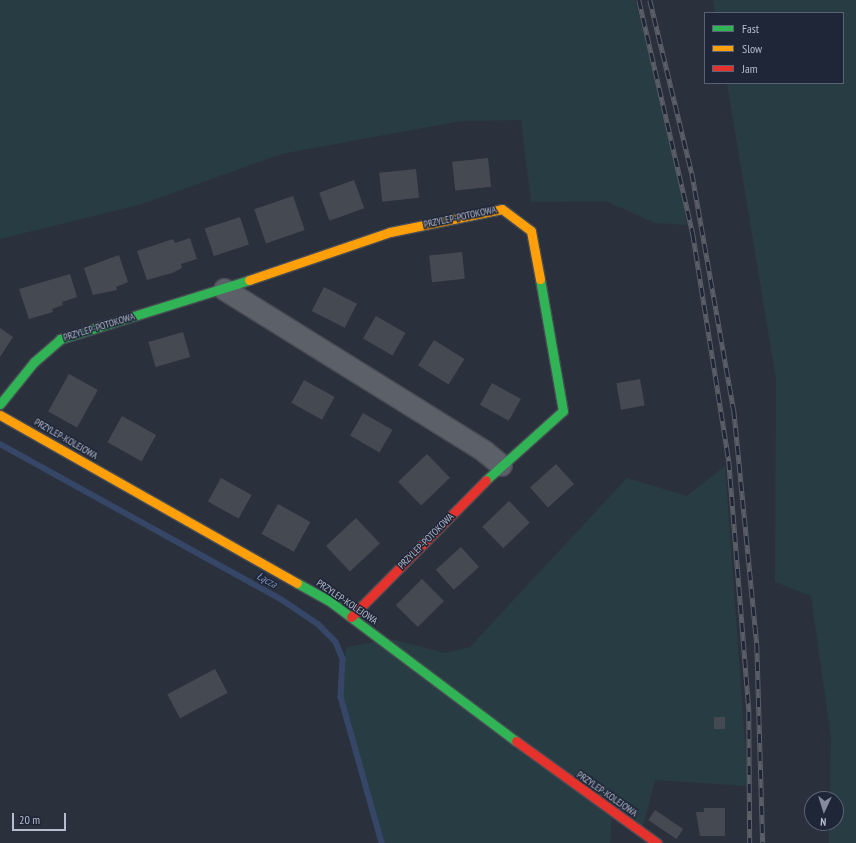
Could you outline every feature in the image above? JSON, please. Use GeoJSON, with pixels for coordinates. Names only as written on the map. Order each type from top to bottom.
{"type":"FeatureCollection","features":[{"type":"Feature","properties":{"kind":"street","name":"PRZYLEP-POTOKOWA"},"geometry":{"type":"LineString","coordinates":[[0,404],[34,362],[60,339],[224,289],[390,232],[502,209],[531,231],[563,411],[502,465],[351,617]]}},
{"type":"Feature","properties":{"kind":"street"},"geometry":{"type":"LineString","coordinates":[[224,289],[484,451],[502,465]]}},
{"type":"Feature","properties":{"kind":"street","name":"PRZYLEP-KOLEJOWA"},"geometry":{"type":"LineString","coordinates":[[0,415],[328,600],[469,703],[550,768],[657,843]]}},
{"type":"Feature","properties":{"kind":"shaded area"},"geometry":{"type":"Polygon","coordinates":[[[0,0],[635,0],[670,133],[687,225],[655,223],[606,201],[531,202],[521,120],[461,121],[281,154],[142,204],[0,239],[0,0]]]}},
{"type":"Feature","properties":{"kind":"shaded area"},"geometry":{"type":"Polygon","coordinates":[[[713,0],[856,0],[856,843],[829,843],[829,831],[844,831],[844,791],[830,791],[831,737],[811,596],[775,582],[776,379],[727,84],[844,84],[844,12],[715,12],[713,0]]]}},
{"type":"Feature","properties":{"kind":"shaded area"},"geometry":{"type":"Polygon","coordinates":[[[725,466],[748,786],[655,780],[643,827],[612,813],[610,843],[382,843],[341,697],[339,680],[347,647],[391,639],[445,653],[470,647],[627,478],[687,496],[725,466]]]}},
{"type":"Feature","properties":{"kind":"building"},"geometry":{"type":"Polygon","coordinates":[[[488,158],[491,187],[455,191],[452,162],[488,158]]]}},
{"type":"Feature","properties":{"kind":"building"},"geometry":{"type":"Polygon","coordinates":[[[416,169],[419,198],[382,202],[379,173],[416,169]]]}},
{"type":"Feature","properties":{"kind":"building"},"geometry":{"type":"Polygon","coordinates":[[[354,180],[364,208],[329,221],[319,193],[354,180]]]}},
{"type":"Feature","properties":{"kind":"building"},"geometry":{"type":"Polygon","coordinates":[[[293,196],[305,230],[266,243],[254,209],[293,196]]]}},
{"type":"Feature","properties":{"kind":"building"},"geometry":{"type":"Polygon","coordinates":[[[240,217],[249,245],[214,256],[205,228],[240,217]]]}},
{"type":"Feature","properties":{"kind":"building"},"geometry":{"type":"Polygon","coordinates":[[[190,238],[197,259],[181,264],[182,268],[172,273],[147,280],[137,251],[173,239],[175,243],[190,238]]]}},
{"type":"Feature","properties":{"kind":"building"},"geometry":{"type":"Polygon","coordinates":[[[462,252],[465,279],[432,282],[429,255],[462,252]]]}},
{"type":"Feature","properties":{"kind":"building"},"geometry":{"type":"Polygon","coordinates":[[[119,255],[128,282],[116,287],[117,290],[93,295],[84,268],[119,255]]]}},
{"type":"Feature","properties":{"kind":"building"},"geometry":{"type":"Polygon","coordinates":[[[70,274],[77,297],[62,302],[63,305],[52,309],[53,312],[29,319],[19,289],[70,274]]]}},
{"type":"Feature","properties":{"kind":"building"},"geometry":{"type":"Polygon","coordinates":[[[324,287],[357,304],[345,328],[312,311],[324,287]]]}},
{"type":"Feature","properties":{"kind":"building"},"geometry":{"type":"Polygon","coordinates":[[[376,316],[405,333],[392,356],[363,339],[376,316]]]}},
{"type":"Feature","properties":{"kind":"building"},"geometry":{"type":"Polygon","coordinates":[[[0,328],[13,337],[0,357],[0,328]]]}},
{"type":"Feature","properties":{"kind":"building"},"geometry":{"type":"Polygon","coordinates":[[[183,332],[190,357],[156,367],[148,342],[183,332]]]}},
{"type":"Feature","properties":{"kind":"building"},"geometry":{"type":"Polygon","coordinates":[[[434,340],[465,359],[449,385],[418,365],[434,340]]]}},
{"type":"Feature","properties":{"kind":"building"},"geometry":{"type":"Polygon","coordinates":[[[69,374],[98,390],[77,428],[48,412],[69,374]]]}},
{"type":"Feature","properties":{"kind":"building"},"geometry":{"type":"Polygon","coordinates":[[[640,379],[645,406],[621,410],[616,383],[640,379]]]}},
{"type":"Feature","properties":{"kind":"building"},"geometry":{"type":"Polygon","coordinates":[[[304,380],[335,397],[322,420],[291,403],[304,380]]]}},
{"type":"Feature","properties":{"kind":"building"},"geometry":{"type":"Polygon","coordinates":[[[492,383],[521,399],[509,421],[480,405],[492,383]]]}},
{"type":"Feature","properties":{"kind":"building"},"geometry":{"type":"Polygon","coordinates":[[[363,413],[392,430],[379,453],[350,436],[363,413]]]}},
{"type":"Feature","properties":{"kind":"building"},"geometry":{"type":"Polygon","coordinates":[[[122,416],[156,435],[142,461],[107,442],[122,416]]]}},
{"type":"Feature","properties":{"kind":"building"},"geometry":{"type":"Polygon","coordinates":[[[427,454],[450,478],[421,506],[398,482],[427,454]]]}},
{"type":"Feature","properties":{"kind":"building"},"geometry":{"type":"Polygon","coordinates":[[[556,464],[574,484],[548,507],[530,487],[556,464]]]}},
{"type":"Feature","properties":{"kind":"building"},"geometry":{"type":"Polygon","coordinates":[[[221,478],[252,495],[239,519],[208,502],[221,478]]]}},
{"type":"Feature","properties":{"kind":"building"},"geometry":{"type":"Polygon","coordinates":[[[509,501],[530,523],[503,548],[482,527],[509,501]]]}},
{"type":"Feature","properties":{"kind":"building"},"geometry":{"type":"Polygon","coordinates":[[[278,504],[310,522],[294,552],[262,534],[278,504]]]}},
{"type":"Feature","properties":{"kind":"building"},"geometry":{"type":"Polygon","coordinates":[[[356,518],[380,544],[350,572],[326,546],[356,518]]]}},
{"type":"Feature","properties":{"kind":"building"},"geometry":{"type":"Polygon","coordinates":[[[461,547],[479,567],[454,590],[436,570],[461,547]]]}},
{"type":"Feature","properties":{"kind":"building"},"geometry":{"type":"Polygon","coordinates":[[[422,579],[444,601],[418,627],[396,605],[422,579]]]}},
{"type":"Feature","properties":{"kind":"building"},"geometry":{"type":"Polygon","coordinates":[[[215,669],[228,693],[180,718],[167,694],[215,669]]]}},
{"type":"Feature","properties":{"kind":"building"},"geometry":{"type":"Polygon","coordinates":[[[714,717],[725,717],[725,729],[714,729],[714,717]]]}},
{"type":"Feature","properties":{"kind":"building"},"geometry":{"type":"Polygon","coordinates":[[[704,808],[725,808],[725,836],[700,836],[696,812],[704,812],[704,808]]]}},
{"type":"Feature","properties":{"kind":"building"},"geometry":{"type":"Polygon","coordinates":[[[655,810],[683,829],[676,839],[648,820],[655,810]]]}},
{"type":"Feature","properties":{"kind":"waterway","name":"Łącza"},"geometry":{"type":"LineString","coordinates":[[0,444],[281,599],[318,624],[336,642],[343,659],[341,697],[382,843]]}},
{"type":"Feature","properties":{"kind":"railway"},"geometry":{"type":"LineString","coordinates":[[639,0],[693,234],[729,461],[749,712],[750,843]]}},
{"type":"Feature","properties":{"kind":"railway"},"geometry":{"type":"LineString","coordinates":[[650,0],[692,173],[734,410],[757,644],[763,843]]}},
{"type":"Feature","properties":{"kind":"traffic: fast"},"geometry":{"type":"LineString","coordinates":[[486,480],[563,411],[540,279]]}},
{"type":"Feature","properties":{"kind":"traffic: fast"},"geometry":{"type":"LineString","coordinates":[[0,404],[34,362],[60,339],[249,280]]}},
{"type":"Feature","properties":{"kind":"traffic: fast"},"geometry":{"type":"LineString","coordinates":[[297,583],[328,600],[516,741]]}},
{"type":"Feature","properties":{"kind":"traffic: slow"},"geometry":{"type":"LineString","coordinates":[[249,280],[390,232],[502,209],[531,231],[540,279]]}},
{"type":"Feature","properties":{"kind":"traffic: slow"},"geometry":{"type":"LineString","coordinates":[[0,415],[297,583]]}},
{"type":"Feature","properties":{"kind":"traffic: jam"},"geometry":{"type":"LineString","coordinates":[[351,617],[486,480]]}},
{"type":"Feature","properties":{"kind":"traffic: jam"},"geometry":{"type":"LineString","coordinates":[[516,741],[657,843]]}}]}
